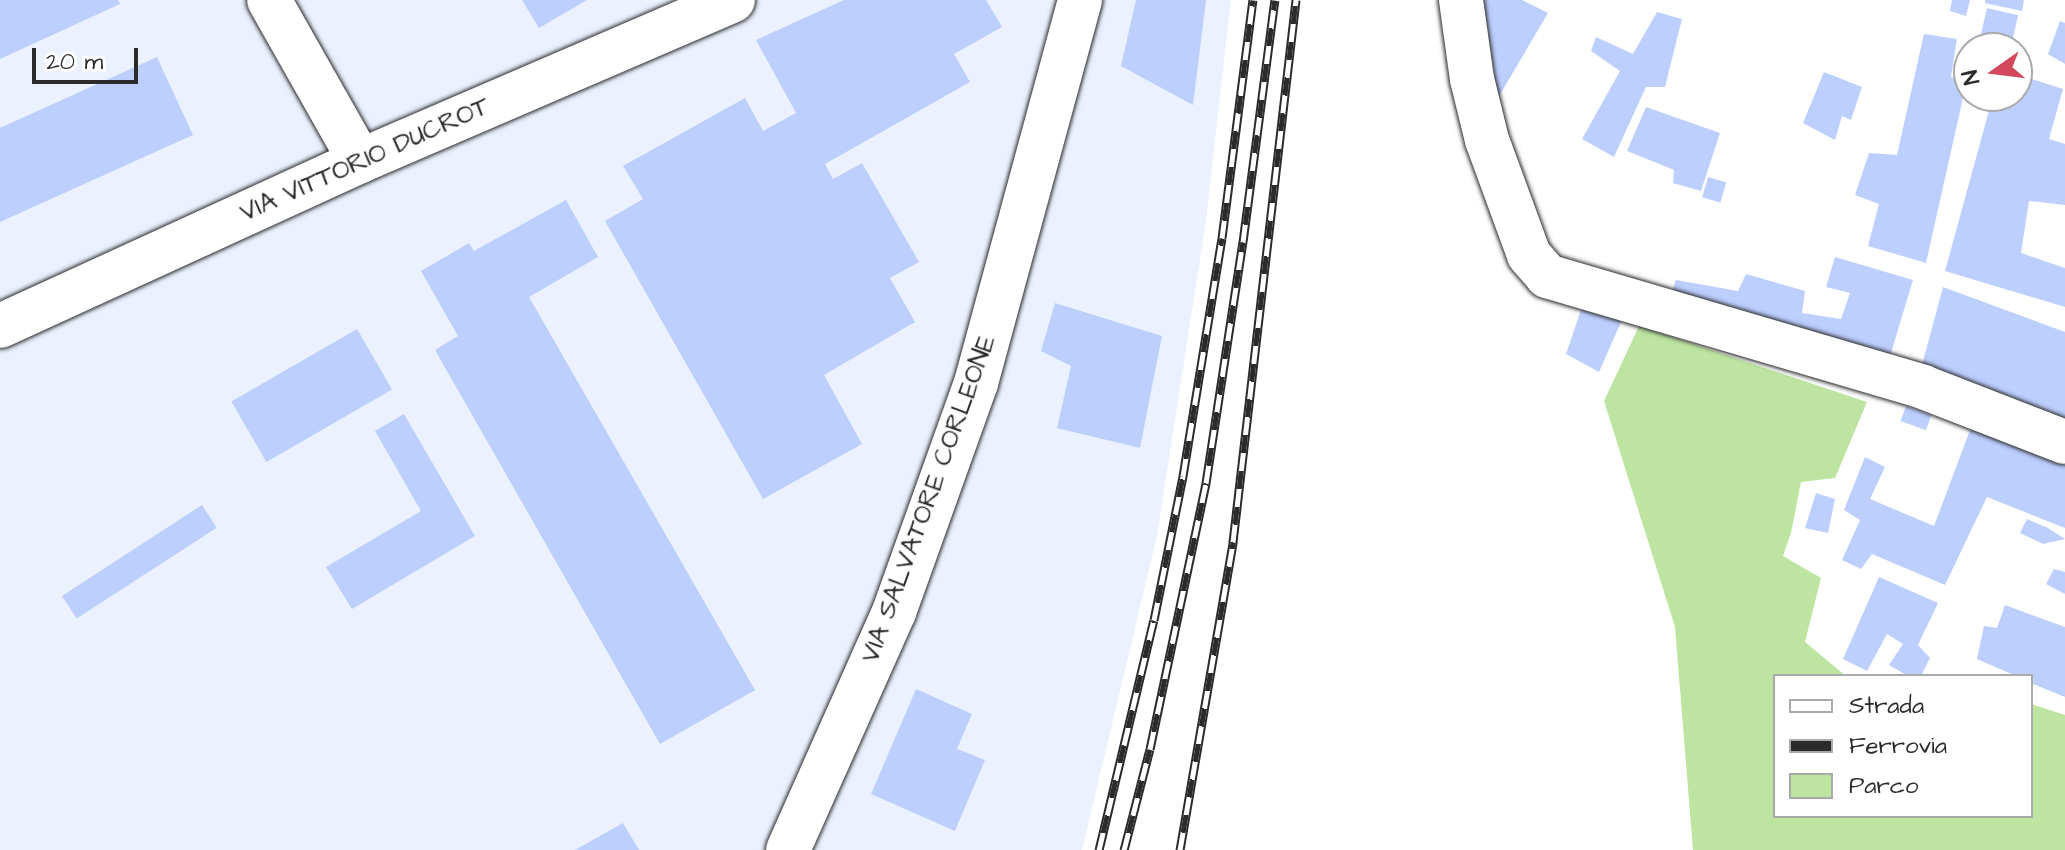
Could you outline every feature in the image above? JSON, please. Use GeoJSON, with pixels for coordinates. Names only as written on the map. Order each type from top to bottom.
{"type":"FeatureCollection","features":[{"type":"Feature","properties":{"kind":"street"},"geometry":{"type":"LineString","coordinates":[[269,0],[360,161]]}},
{"type":"Feature","properties":{"kind":"street","name":"VIA VITTORIO DUCROT"},"geometry":{"type":"LineString","coordinates":[[0,326],[360,161],[733,0]]}},
{"type":"Feature","properties":{"kind":"street","name":"VIA SALVATORE CORLEONE"},"geometry":{"type":"LineString","coordinates":[[788,850],[894,612],[976,383],[1080,0]]}},
{"type":"Feature","properties":{"kind":"street"},"geometry":{"type":"LineString","coordinates":[[1461,0],[1472,79],[1487,140],[1529,255],[1547,276],[1923,387],[2065,442]]}},
{"type":"Feature","properties":{"kind":"shaded area"},"geometry":{"type":"Polygon","coordinates":[[[0,0],[1231,0],[1206,221],[1157,536],[1082,850],[0,850],[0,0]]]}},
{"type":"Feature","properties":{"kind":"green space"},"geometry":{"type":"Polygon","coordinates":[[[1639,326],[1867,402],[1835,478],[1801,482],[1783,556],[1821,578],[1805,642],[1844,674],[1773,674],[1773,818],[2033,818],[2033,705],[2065,715],[2065,850],[1693,850],[1675,627],[1604,401],[1639,326]]]}},
{"type":"Feature","properties":{"kind":"building"},"geometry":{"type":"Polygon","coordinates":[[[0,0],[118,0],[120,4],[0,59],[0,0]]]}},
{"type":"Feature","properties":{"kind":"building"},"geometry":{"type":"Polygon","coordinates":[[[522,0],[587,0],[539,28],[522,0]]]}},
{"type":"Feature","properties":{"kind":"building"},"geometry":{"type":"Polygon","coordinates":[[[844,0],[986,0],[1002,27],[954,54],[970,82],[825,164],[833,179],[862,163],[919,262],[890,278],[915,322],[824,375],[862,444],[763,499],[605,221],[643,199],[623,166],[745,98],[763,131],[796,113],[756,40],[844,0]]]}},
{"type":"Feature","properties":{"kind":"building"},"geometry":{"type":"Polygon","coordinates":[[[1136,0],[1206,0],[1193,105],[1121,66],[1136,0]]]}},
{"type":"Feature","properties":{"kind":"building"},"geometry":{"type":"Polygon","coordinates":[[[1483,0],[1522,0],[1548,13],[1498,98],[1483,0]]]}},
{"type":"Feature","properties":{"kind":"building"},"geometry":{"type":"Polygon","coordinates":[[[1952,0],[1970,0],[1966,16],[1950,11],[1952,0]]]}},
{"type":"Feature","properties":{"kind":"building"},"geometry":{"type":"Polygon","coordinates":[[[1985,0],[2024,0],[2022,11],[1985,3],[1985,0]]]}},
{"type":"Feature","properties":{"kind":"building"},"geometry":{"type":"Polygon","coordinates":[[[1987,8],[2018,15],[2014,32],[1981,32],[1987,8]]]}},
{"type":"Feature","properties":{"kind":"building"},"geometry":{"type":"Polygon","coordinates":[[[1657,12],[1682,19],[1665,87],[1646,87],[1614,157],[1582,139],[1620,71],[1591,51],[1596,37],[1633,54],[1657,12]]]}},
{"type":"Feature","properties":{"kind":"building"},"geometry":{"type":"Polygon","coordinates":[[[2060,21],[2065,23],[2065,64],[2048,54],[2060,21]]]}},
{"type":"Feature","properties":{"kind":"building"},"geometry":{"type":"Polygon","coordinates":[[[1924,34],[1953,38],[1953,112],[1960,112],[1926,263],[1868,246],[1879,204],[1855,195],[1869,153],[1897,155],[1924,34]]]}},
{"type":"Feature","properties":{"kind":"building"},"geometry":{"type":"Polygon","coordinates":[[[157,57],[193,135],[0,222],[0,128],[157,57]]]}},
{"type":"Feature","properties":{"kind":"building"},"geometry":{"type":"Polygon","coordinates":[[[1824,72],[1862,87],[1851,120],[1842,116],[1835,140],[1803,123],[1824,72]]]}},
{"type":"Feature","properties":{"kind":"building"},"geometry":{"type":"Polygon","coordinates":[[[2033,79],[2063,89],[2049,139],[2065,144],[2065,205],[2029,201],[2021,253],[2065,268],[2065,307],[1945,271],[1989,112],[2033,112],[2033,79]]]}},
{"type":"Feature","properties":{"kind":"building"},"geometry":{"type":"Polygon","coordinates":[[[1646,107],[1720,133],[1701,191],[1673,183],[1674,170],[1627,151],[1646,107]]]}},
{"type":"Feature","properties":{"kind":"building"},"geometry":{"type":"Polygon","coordinates":[[[1708,177],[1726,182],[1720,202],[1702,197],[1708,177]]]}},
{"type":"Feature","properties":{"kind":"building"},"geometry":{"type":"Polygon","coordinates":[[[566,200],[598,257],[529,297],[755,690],[660,744],[435,350],[458,336],[421,271],[469,243],[474,251],[566,200]]]}},
{"type":"Feature","properties":{"kind":"building"},"geometry":{"type":"Polygon","coordinates":[[[1835,257],[1913,280],[1888,363],[1669,300],[1676,280],[1738,291],[1746,274],[1805,291],[1802,313],[1841,319],[1850,293],[1826,287],[1835,257]]]}},
{"type":"Feature","properties":{"kind":"building"},"geometry":{"type":"Polygon","coordinates":[[[1943,287],[2065,332],[2065,423],[1922,365],[1943,287]]]}},
{"type":"Feature","properties":{"kind":"building"},"geometry":{"type":"Polygon","coordinates":[[[1584,301],[1622,320],[1599,372],[1566,354],[1584,301]]]}},
{"type":"Feature","properties":{"kind":"building"},"geometry":{"type":"Polygon","coordinates":[[[1055,303],[1162,336],[1140,448],[1057,428],[1071,366],[1041,351],[1055,303]]]}},
{"type":"Feature","properties":{"kind":"building"},"geometry":{"type":"Polygon","coordinates":[[[357,329],[392,390],[266,462],[231,402],[357,329]]]}},
{"type":"Feature","properties":{"kind":"building"},"geometry":{"type":"Polygon","coordinates":[[[1906,406],[1931,415],[1926,430],[1901,421],[1906,406]]]}},
{"type":"Feature","properties":{"kind":"building"},"geometry":{"type":"Polygon","coordinates":[[[404,414],[475,536],[352,609],[326,567],[421,511],[375,431],[404,414]]]}},
{"type":"Feature","properties":{"kind":"building"},"geometry":{"type":"Polygon","coordinates":[[[1973,422],[2065,461],[2065,528],[1987,497],[1945,585],[1872,554],[1861,569],[1842,560],[1860,520],[1844,510],[1865,457],[1885,467],[1870,499],[1934,526],[1973,422]]]}},
{"type":"Feature","properties":{"kind":"building"},"geometry":{"type":"Polygon","coordinates":[[[1816,493],[1835,499],[1828,533],[1805,528],[1816,493]]]}},
{"type":"Feature","properties":{"kind":"building"},"geometry":{"type":"Polygon","coordinates":[[[202,505],[217,528],[77,619],[62,596],[202,505]]]}},
{"type":"Feature","properties":{"kind":"building"},"geometry":{"type":"Polygon","coordinates":[[[2027,519],[2065,539],[2043,544],[2020,533],[2027,519]]]}},
{"type":"Feature","properties":{"kind":"building"},"geometry":{"type":"Polygon","coordinates":[[[2054,569],[2065,572],[2065,594],[2046,584],[2054,569]]]}},
{"type":"Feature","properties":{"kind":"building"},"geometry":{"type":"Polygon","coordinates":[[[1879,577],[1938,603],[1918,645],[1930,658],[1922,674],[1905,674],[1889,665],[1903,644],[1887,634],[1867,671],[1843,659],[1879,577]]]}},
{"type":"Feature","properties":{"kind":"building"},"geometry":{"type":"Polygon","coordinates":[[[2005,605],[2065,627],[2065,697],[2033,684],[2033,674],[2011,674],[1977,659],[1984,626],[1997,628],[2005,605]]]}},
{"type":"Feature","properties":{"kind":"building"},"geometry":{"type":"Polygon","coordinates":[[[916,689],[972,714],[957,749],[985,760],[955,831],[871,794],[916,689]]]}},
{"type":"Feature","properties":{"kind":"building"},"geometry":{"type":"Polygon","coordinates":[[[623,823],[639,850],[575,850],[623,823]]]}},
{"type":"Feature","properties":{"kind":"railway"},"geometry":{"type":"LineString","coordinates":[[1099,850],[1154,620],[1183,476],[1222,238],[1253,0]]}},
{"type":"Feature","properties":{"kind":"railway"},"geometry":{"type":"LineString","coordinates":[[1124,850],[1150,749],[1206,483],[1243,242],[1275,0]]}},
{"type":"Feature","properties":{"kind":"railway"},"geometry":{"type":"LineString","coordinates":[[1180,850],[1233,542],[1296,0]]}}]}
